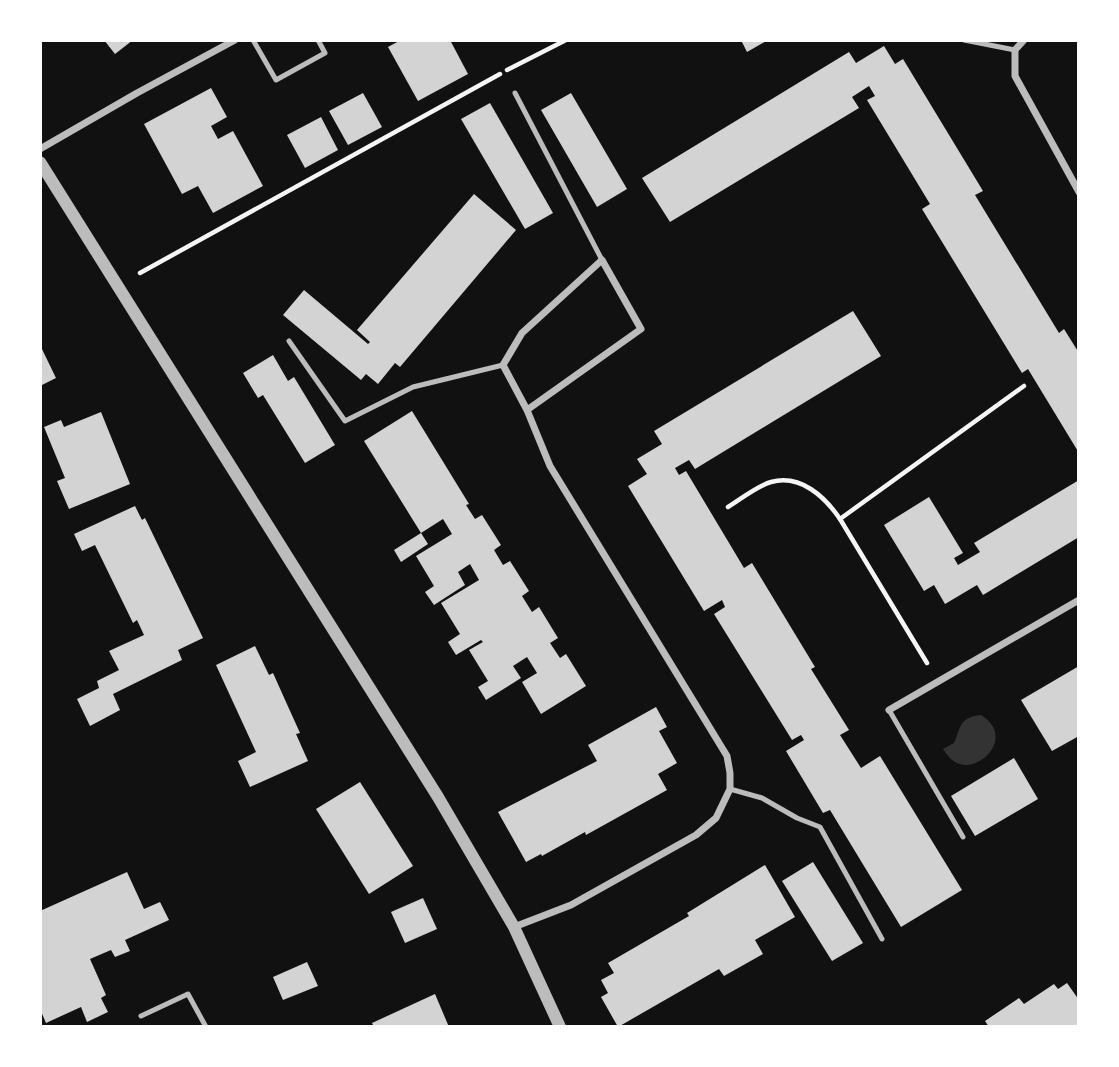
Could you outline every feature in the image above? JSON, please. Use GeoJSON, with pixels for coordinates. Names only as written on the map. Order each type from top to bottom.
{"type":"FeatureCollection","features":[{"type":"Feature","properties":{"kind":"street"},"geometry":{"type":"LineString","coordinates":[[40,149],[235,40]]}},
{"type":"Feature","properties":{"kind":"street"},"geometry":{"type":"LineString","coordinates":[[1024,40],[1015,50],[1015,76],[1079,192]]}},
{"type":"Feature","properties":{"kind":"street"},"geometry":{"type":"LineString","coordinates":[[40,162],[438,797],[514,927],[560,1027]]}},
{"type":"Feature","properties":{"kind":"street"},"geometry":{"type":"LineString","coordinates":[[514,927],[571,905],[696,835],[716,818],[730,789],[727,756],[550,466],[527,410],[503,365],[522,333],[602,260],[642,329],[527,410]]}},
{"type":"Feature","properties":{"kind":"street"},"geometry":{"type":"LineString","coordinates":[[889,710],[1079,600]]}},
{"type":"Feature","properties":{"kind":"lane"},"geometry":{"type":"LineString","coordinates":[[253,40],[276,80],[325,53],[318,40]]}},
{"type":"Feature","properties":{"kind":"lane"},"geometry":{"type":"LineString","coordinates":[[964,40],[1015,50]]}},
{"type":"Feature","properties":{"kind":"lane"},"geometry":{"type":"LineString","coordinates":[[515,93],[602,260]]}},
{"type":"Feature","properties":{"kind":"lane"},"geometry":{"type":"LineString","coordinates":[[289,341],[345,421],[413,387],[503,365]]}},
{"type":"Feature","properties":{"kind":"lane"},"geometry":{"type":"LineString","coordinates":[[889,710],[963,836]]}},
{"type":"Feature","properties":{"kind":"lane"},"geometry":{"type":"LineString","coordinates":[[730,789],[762,797],[797,818],[820,827],[882,939]]}},
{"type":"Feature","properties":{"kind":"lane"},"geometry":{"type":"LineString","coordinates":[[141,1016],[188,994],[206,1027]]}},
{"type":"Feature","properties":{"kind":"path"},"geometry":{"type":"LineString","coordinates":[[118,286],[566,40]]}},
{"type":"Feature","properties":{"kind":"path"},"geometry":{"type":"LineString","coordinates":[[840,519],[1024,386]]}},
{"type":"Feature","properties":{"kind":"path"},"geometry":{"type":"LineString","coordinates":[[728,507],[770,482],[783,481],[809,488],[822,497],[840,519],[938,682]]}},
{"type":"Feature","properties":{"kind":"shaded area"},"geometry":{"type":"Polygon","coordinates":[[[981,715],[991,723],[995,732],[992,750],[969,765],[955,762],[943,749],[954,743],[964,721],[981,715]]]}},
{"type":"Feature","properties":{"kind":"building"},"geometry":{"type":"Polygon","coordinates":[[[104,40],[133,40],[115,54],[104,40]]]}},
{"type":"Feature","properties":{"kind":"building"},"geometry":{"type":"Polygon","coordinates":[[[401,40],[450,40],[468,74],[418,101],[388,47],[401,40]]]}},
{"type":"Feature","properties":{"kind":"building"},"geometry":{"type":"Polygon","coordinates":[[[741,40],[768,40],[747,52],[741,40]]]}},
{"type":"Feature","properties":{"kind":"building"},"geometry":{"type":"Polygon","coordinates":[[[884,46],[895,64],[903,59],[983,191],[975,195],[1059,333],[1064,329],[1079,353],[1079,453],[1028,369],[1022,373],[922,209],[930,204],[867,100],[875,96],[869,86],[852,97],[859,108],[670,222],[642,178],[849,52],[856,63],[884,46]]]}},
{"type":"Feature","properties":{"kind":"building"},"geometry":{"type":"Polygon","coordinates":[[[211,88],[227,117],[211,126],[218,139],[233,131],[263,186],[213,213],[198,186],[182,194],[144,124],[211,88]]]}},
{"type":"Feature","properties":{"kind":"building"},"geometry":{"type":"Polygon","coordinates":[[[363,93],[382,127],[348,145],[329,111],[363,93]]]}},
{"type":"Feature","properties":{"kind":"building"},"geometry":{"type":"Polygon","coordinates":[[[571,93],[627,189],[597,207],[541,110],[571,93]]]}},
{"type":"Feature","properties":{"kind":"building"},"geometry":{"type":"Polygon","coordinates":[[[490,103],[553,213],[525,229],[461,119],[490,103]]]}},
{"type":"Feature","properties":{"kind":"building"},"geometry":{"type":"Polygon","coordinates":[[[321,117],[338,150],[305,168],[287,135],[321,117]]]}},
{"type":"Feature","properties":{"kind":"building"},"geometry":{"type":"Polygon","coordinates":[[[474,194],[516,230],[400,367],[395,363],[378,384],[366,374],[361,380],[283,315],[304,290],[368,344],[370,342],[357,330],[474,194]]]}},
{"type":"Feature","properties":{"kind":"building"},"geometry":{"type":"Polygon","coordinates":[[[853,311],[881,356],[695,469],[689,460],[675,468],[679,475],[686,471],[744,568],[752,563],[815,667],[811,669],[849,730],[840,735],[861,768],[880,756],[962,890],[901,927],[830,810],[823,813],[786,751],[804,740],[801,735],[792,740],[714,614],[725,607],[722,600],[704,611],[628,486],[647,474],[637,459],[662,444],[654,431],[853,311]]]}},
{"type":"Feature","properties":{"kind":"building"},"geometry":{"type":"Polygon","coordinates":[[[40,345],[56,378],[40,386],[40,345]]]}},
{"type":"Feature","properties":{"kind":"building"},"geometry":{"type":"Polygon","coordinates":[[[273,355],[288,381],[294,377],[335,445],[305,463],[263,395],[258,398],[243,373],[273,355]]]}},
{"type":"Feature","properties":{"kind":"building"},"geometry":{"type":"Polygon","coordinates":[[[412,411],[469,504],[466,505],[475,519],[482,515],[501,545],[494,550],[503,565],[510,561],[529,591],[522,596],[532,612],[539,607],[558,638],[550,643],[560,658],[566,654],[586,686],[541,714],[522,682],[537,673],[527,657],[513,666],[521,678],[486,700],[478,687],[488,681],[469,650],[483,642],[481,640],[456,655],[448,642],[460,634],[441,603],[479,580],[470,564],[458,572],[465,585],[434,605],[425,592],[434,586],[416,556],[452,534],[443,519],[421,533],[364,441],[412,411]]]}},
{"type":"Feature","properties":{"kind":"building"},"geometry":{"type":"Polygon","coordinates":[[[101,412],[130,484],[69,509],[57,481],[65,478],[44,427],[61,420],[64,427],[101,412]]]}},
{"type":"Feature","properties":{"kind":"building"},"geometry":{"type":"Polygon","coordinates":[[[1079,480],[1079,537],[983,595],[977,585],[945,604],[934,585],[924,591],[884,525],[929,497],[963,553],[954,558],[958,565],[980,552],[974,543],[1079,480]]]}},
{"type":"Feature","properties":{"kind":"building"},"geometry":{"type":"Polygon","coordinates":[[[135,506],[142,520],[145,518],[203,638],[178,650],[182,660],[113,694],[120,710],[90,726],[77,699],[99,688],[97,681],[119,670],[109,651],[144,635],[137,620],[133,623],[95,545],[82,551],[74,534],[135,506]]]}},
{"type":"Feature","properties":{"kind":"building"},"geometry":{"type":"Polygon","coordinates":[[[421,533],[428,544],[401,562],[394,550],[421,533]]]}},
{"type":"Feature","properties":{"kind":"building"},"geometry":{"type":"Polygon","coordinates":[[[255,646],[269,675],[273,673],[300,733],[296,734],[308,761],[250,787],[238,761],[256,752],[216,665],[255,646]]]}},
{"type":"Feature","properties":{"kind":"building"},"geometry":{"type":"Polygon","coordinates":[[[1079,666],[1079,736],[1052,751],[1021,700],[1079,666]]]}},
{"type":"Feature","properties":{"kind":"building"},"geometry":{"type":"Polygon","coordinates":[[[656,707],[667,727],[659,731],[677,763],[658,774],[667,790],[586,835],[585,832],[526,862],[498,812],[597,761],[588,745],[656,707]]]}},
{"type":"Feature","properties":{"kind":"building"},"geometry":{"type":"Polygon","coordinates":[[[1014,758],[1038,799],[975,836],[951,796],[1014,758]]]}},
{"type":"Feature","properties":{"kind":"building"},"geometry":{"type":"Polygon","coordinates":[[[360,782],[413,866],[369,894],[316,809],[360,782]]]}},
{"type":"Feature","properties":{"kind":"building"},"geometry":{"type":"Polygon","coordinates":[[[813,862],[863,943],[832,961],[782,881],[813,862]]]}},
{"type":"Feature","properties":{"kind":"building"},"geometry":{"type":"Polygon","coordinates":[[[765,865],[795,917],[755,940],[763,954],[724,976],[719,969],[618,1027],[601,997],[608,993],[601,980],[614,973],[608,963],[689,916],[687,913],[765,865]]]}},
{"type":"Feature","properties":{"kind":"building"},"geometry":{"type":"Polygon","coordinates":[[[127,872],[144,909],[160,902],[169,920],[125,940],[130,951],[115,957],[111,950],[90,959],[106,995],[101,998],[108,1012],[87,1022],[81,1007],[46,1023],[40,1009],[40,911],[127,872]]]}},
{"type":"Feature","properties":{"kind":"building"},"geometry":{"type":"Polygon","coordinates":[[[423,898],[437,929],[405,943],[391,912],[423,898]]]}},
{"type":"Feature","properties":{"kind":"building"},"geometry":{"type":"Polygon","coordinates":[[[307,962],[318,986],[283,1000],[273,977],[307,962]]]}},
{"type":"Feature","properties":{"kind":"building"},"geometry":{"type":"Polygon","coordinates":[[[1067,983],[1079,1000],[1079,1027],[989,1027],[985,1021],[1019,998],[1024,1004],[1054,984],[1058,989],[1067,983]]]}},
{"type":"Feature","properties":{"kind":"building"},"geometry":{"type":"Polygon","coordinates":[[[435,994],[449,1027],[374,1027],[372,1023],[435,994]]]}}]}
